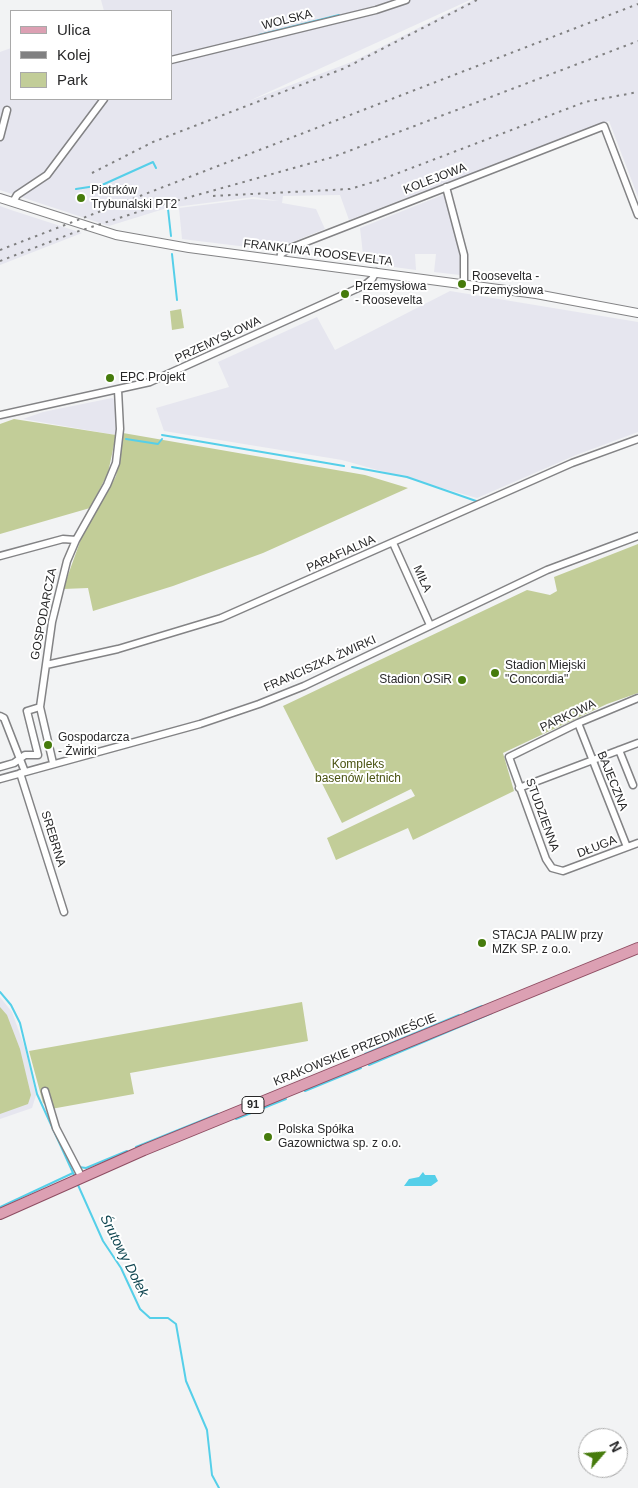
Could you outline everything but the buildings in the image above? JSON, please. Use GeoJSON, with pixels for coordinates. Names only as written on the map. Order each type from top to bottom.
{"type":"FeatureCollection","features":[{"type":"Feature","properties":{"kind":"main road","name":"KRAKOWSKIE PRZEDMIEŚCIE"},"geometry":{"type":"LineString","coordinates":[[0,1214],[81,1176],[638,948]]}},
{"type":"Feature","properties":{"kind":"street","name":"WOLSKA"},"geometry":{"type":"LineString","coordinates":[[172,60],[367,12],[406,0]]}},
{"type":"Feature","properties":{"kind":"street"},"geometry":{"type":"LineString","coordinates":[[13,202],[17,196],[47,175],[103,100]]}},
{"type":"Feature","properties":{"kind":"street"},"geometry":{"type":"LineString","coordinates":[[0,137],[7,110]]}},
{"type":"Feature","properties":{"kind":"street","name":"KOLEJOWA"},"geometry":{"type":"LineString","coordinates":[[280,259],[281,254],[288,249],[604,126],[638,215]]}},
{"type":"Feature","properties":{"kind":"street"},"geometry":{"type":"LineString","coordinates":[[446,187],[464,255],[464,284]]}},
{"type":"Feature","properties":{"kind":"street","name":"FRANKLINA ROOSEVELTA"},"geometry":{"type":"LineString","coordinates":[[0,198],[116,235],[189,248],[536,294],[638,313]]}},
{"type":"Feature","properties":{"kind":"street","name":"PRZEMYSŁOWA"},"geometry":{"type":"LineString","coordinates":[[0,415],[150,382],[364,285],[372,279],[376,272]]}},
{"type":"Feature","properties":{"kind":"street","name":"GOSPODARCZA"},"geometry":{"type":"LineString","coordinates":[[53,763],[40,706],[58,588],[76,540],[108,485],[116,463],[120,429],[118,390]]}},
{"type":"Feature","properties":{"kind":"street","name":"PARAFIALNA"},"geometry":{"type":"LineString","coordinates":[[46,665],[118,649],[222,618],[572,463],[638,438]]}},
{"type":"Feature","properties":{"kind":"street","name":"FRANCISZKA ŻWIRKI"},"geometry":{"type":"LineString","coordinates":[[0,779],[243,710],[304,686],[547,570],[638,536]]}},
{"type":"Feature","properties":{"kind":"street"},"geometry":{"type":"LineString","coordinates":[[0,556],[63,539],[76,540]]}},
{"type":"Feature","properties":{"kind":"street","name":"MIŁA"},"geometry":{"type":"LineString","coordinates":[[393,543],[430,625]]}},
{"type":"Feature","properties":{"kind":"street","name":"PARKOWA"},"geometry":{"type":"LineString","coordinates":[[509,756],[578,723],[638,698]]}},
{"type":"Feature","properties":{"kind":"street"},"geometry":{"type":"LineString","coordinates":[[0,767],[25,755],[35,756],[38,754],[27,711],[40,706]]}},
{"type":"Feature","properties":{"kind":"street","name":"SREBRNA"},"geometry":{"type":"LineString","coordinates":[[0,716],[4,718],[19,759],[64,912]]}},
{"type":"Feature","properties":{"kind":"street","name":"BAJECZNA"},"geometry":{"type":"LineString","coordinates":[[578,723],[627,847]]}},
{"type":"Feature","properties":{"kind":"street"},"geometry":{"type":"LineString","coordinates":[[519,788],[638,743]]}},
{"type":"Feature","properties":{"kind":"street"},"geometry":{"type":"LineString","coordinates":[[619,750],[633,785]]}},
{"type":"Feature","properties":{"kind":"street","name":"STUDZIENNA"},"geometry":{"type":"LineString","coordinates":[[509,756],[548,864],[555,870],[563,871]]}},
{"type":"Feature","properties":{"kind":"street","name":"DŁUGA"},"geometry":{"type":"LineString","coordinates":[[563,871],[638,843]]}},
{"type":"Feature","properties":{"kind":"street"},"geometry":{"type":"LineString","coordinates":[[46,1091],[56,1128],[81,1176]]}},
{"type":"Feature","properties":{"kind":"shaded area"},"geometry":{"type":"Polygon","coordinates":[[[101,0],[470,0],[249,101],[354,61],[473,0],[638,0],[638,197],[609,121],[349,220],[340,195],[283,196],[282,203],[316,209],[325,229],[272,250],[182,239],[179,208],[251,199],[279,201],[254,197],[167,208],[109,226],[0,190],[0,52],[10,48],[10,100],[172,100],[172,10],[104,10],[101,0]]]}},
{"type":"Feature","properties":{"kind":"shaded area"},"geometry":{"type":"Polygon","coordinates":[[[445,194],[462,263],[460,275],[434,272],[436,254],[415,254],[416,270],[364,263],[360,228],[445,194]]]}},
{"type":"Feature","properties":{"kind":"shaded area"},"geometry":{"type":"Polygon","coordinates":[[[0,206],[11,210],[82,233],[0,265],[0,206]]]}},
{"type":"Feature","properties":{"kind":"shaded area"},"geometry":{"type":"Polygon","coordinates":[[[450,291],[638,322],[638,432],[576,455],[477,498],[342,460],[164,431],[156,408],[229,387],[218,362],[317,317],[335,350],[450,291]]]}},
{"type":"Feature","properties":{"kind":"shaded area"},"geometry":{"type":"Polygon","coordinates":[[[112,398],[115,400],[116,435],[23,419],[43,412],[112,398]]]}},
{"type":"Feature","properties":{"kind":"shaded area"},"geometry":{"type":"Polygon","coordinates":[[[0,997],[12,1012],[25,1048],[36,1095],[32,1108],[0,1119],[0,997]]]}},
{"type":"Feature","properties":{"kind":"green space"},"geometry":{"type":"Polygon","coordinates":[[[181,309],[184,328],[172,330],[170,311],[181,309]]]}},
{"type":"Feature","properties":{"kind":"green space"},"geometry":{"type":"Polygon","coordinates":[[[14,419],[116,435],[108,473],[90,508],[0,534],[0,424],[14,419]]]}},
{"type":"Feature","properties":{"kind":"green space"},"geometry":{"type":"Polygon","coordinates":[[[123,433],[365,475],[408,488],[263,553],[173,586],[93,611],[88,588],[63,589],[81,539],[116,476],[123,433]]]}},
{"type":"Feature","properties":{"kind":"green space","name":"Stadion Miejski \"Concordia\""},"geometry":{"type":"Polygon","coordinates":[[[638,544],[638,693],[607,704],[503,753],[514,791],[413,840],[408,828],[336,860],[327,838],[415,796],[411,789],[342,823],[283,706],[527,590],[550,595],[557,591],[554,577],[638,544]]]}},
{"type":"Feature","properties":{"kind":"green space"},"geometry":{"type":"Polygon","coordinates":[[[302,1002],[308,1041],[130,1073],[134,1094],[51,1109],[43,1103],[29,1051],[302,1002]]]}},
{"type":"Feature","properties":{"kind":"green space"},"geometry":{"type":"Polygon","coordinates":[[[0,1007],[7,1015],[20,1049],[31,1095],[28,1104],[0,1114],[0,1007]]]}},
{"type":"Feature","properties":{"kind":"water"},"geometry":{"type":"Polygon","coordinates":[[[423,1172],[425,1175],[435,1175],[438,1181],[431,1186],[404,1186],[409,1179],[419,1177],[423,1172]]]}},
{"type":"Feature","properties":{"kind":"waterway"},"geometry":{"type":"LineString","coordinates":[[259,35],[339,15]]}},
{"type":"Feature","properties":{"kind":"waterway"},"geometry":{"type":"LineString","coordinates":[[76,189],[102,185],[153,162],[156,168]]}},
{"type":"Feature","properties":{"kind":"waterway"},"geometry":{"type":"LineString","coordinates":[[168,209],[171,236]]}},
{"type":"Feature","properties":{"kind":"waterway"},"geometry":{"type":"LineString","coordinates":[[172,254],[177,300]]}},
{"type":"Feature","properties":{"kind":"waterway"},"geometry":{"type":"LineString","coordinates":[[162,435],[344,466]]}},
{"type":"Feature","properties":{"kind":"waterway"},"geometry":{"type":"LineString","coordinates":[[126,439],[158,444],[162,439]]}},
{"type":"Feature","properties":{"kind":"waterway"},"geometry":{"type":"LineString","coordinates":[[352,467],[407,477],[476,501]]}},
{"type":"Feature","properties":{"kind":"waterway","name":"Śrutowy Dołek"},"geometry":{"type":"LineString","coordinates":[[0,992],[11,1005],[20,1023],[37,1094],[74,1175]]}},
{"type":"Feature","properties":{"kind":"waterway"},"geometry":{"type":"LineString","coordinates":[[465,1013],[482,1006]]}},
{"type":"Feature","properties":{"kind":"waterway"},"geometry":{"type":"LineString","coordinates":[[369,1065],[492,1013]]}},
{"type":"Feature","properties":{"kind":"waterway"},"geometry":{"type":"LineString","coordinates":[[365,1054],[459,1015]]}},
{"type":"Feature","properties":{"kind":"waterway"},"geometry":{"type":"LineString","coordinates":[[305,1091],[361,1068]]}},
{"type":"Feature","properties":{"kind":"waterway"},"geometry":{"type":"LineString","coordinates":[[236,1119],[286,1099]]}},
{"type":"Feature","properties":{"kind":"waterway"},"geometry":{"type":"LineString","coordinates":[[136,1147],[218,1114]]}},
{"type":"Feature","properties":{"kind":"waterway"},"geometry":{"type":"LineString","coordinates":[[79,1167],[86,1168],[127,1151]]}},
{"type":"Feature","properties":{"kind":"waterway"},"geometry":{"type":"LineString","coordinates":[[0,1207],[73,1173]]}},
{"type":"Feature","properties":{"kind":"waterway","name":"Śrutowy Dołek"},"geometry":{"type":"LineString","coordinates":[[78,1185],[103,1241],[121,1268],[140,1309],[150,1318],[168,1318],[176,1324],[186,1381],[207,1430],[212,1475],[219,1488]]}},
{"type":"Feature","properties":{"kind":"railway"},"geometry":{"type":"LineString","coordinates":[[92,173],[153,142],[345,68],[477,0]]}},
{"type":"Feature","properties":{"kind":"railway"},"geometry":{"type":"LineString","coordinates":[[0,250],[638,4]]}},
{"type":"Feature","properties":{"kind":"railway"},"geometry":{"type":"LineString","coordinates":[[0,261],[73,233],[147,209],[333,157],[638,41]]}},
{"type":"Feature","properties":{"kind":"railway"},"geometry":{"type":"LineString","coordinates":[[213,196],[350,189],[380,180],[585,102],[638,92]]}},
{"type":"Feature","properties":{"kind":"place","name":"Piotrków Trybunalski PT2"},"geometry":{"type":"Point","coordinates":[81,198]}},
{"type":"Feature","properties":{"kind":"place","name":"Roosevelta - Przemysłowa"},"geometry":{"type":"Point","coordinates":[462,284]}},
{"type":"Feature","properties":{"kind":"place","name":"Przemysłowa - Roosevelta"},"geometry":{"type":"Point","coordinates":[345,294]}},
{"type":"Feature","properties":{"kind":"place","name":"EPC Projekt"},"geometry":{"type":"Point","coordinates":[110,378]}},
{"type":"Feature","properties":{"kind":"place","name":"Stadion Miejski \"Concordia\""},"geometry":{"type":"Point","coordinates":[495,673]}},
{"type":"Feature","properties":{"kind":"place","name":"Stadion OSiR"},"geometry":{"type":"Point","coordinates":[462,680]}},
{"type":"Feature","properties":{"kind":"place","name":"Gospodarcza - Żwirki"},"geometry":{"type":"Point","coordinates":[48,745]}},
{"type":"Feature","properties":{"kind":"place","name":"STACJA PALIW przy MZK SP. z o.o."},"geometry":{"type":"Point","coordinates":[482,943]}},
{"type":"Feature","properties":{"kind":"place","name":"Polska Spółka Gazownictwa sp. z o.o."},"geometry":{"type":"Point","coordinates":[268,1137]}},
{"type":"Feature","properties":{"kind":"park label","name":"Kompleks basenów letnich"},"geometry":{"type":"Point","coordinates":[358,772]}}]}
